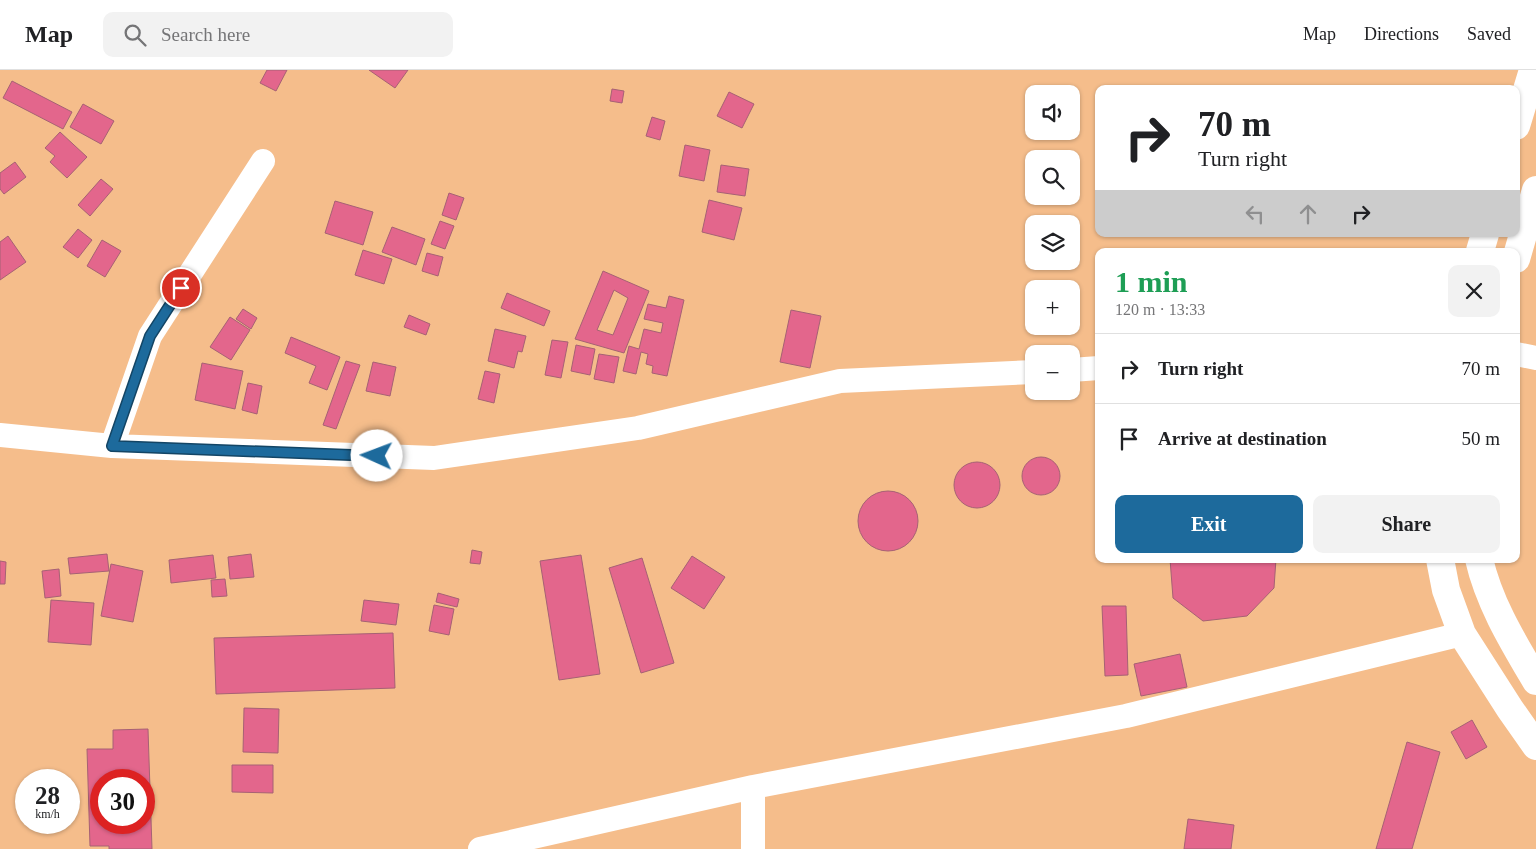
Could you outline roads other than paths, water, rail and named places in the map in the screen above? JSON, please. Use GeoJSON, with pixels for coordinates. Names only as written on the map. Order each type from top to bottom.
{"type":"FeatureCollection","features":[{"type":"Feature","properties":{"kind":"highway"},"geometry":{"type":"LineString","coordinates":[[1520,113],[1533,70]]}},
{"type":"Feature","properties":{"kind":"highway"},"geometry":{"type":"LineString","coordinates":[[1519,248],[1536,190]]}},
{"type":"Feature","properties":{"kind":"highway"},"geometry":{"type":"LineString","coordinates":[[1441,563],[1446,590],[1462,634],[1536,746]]}},
{"type":"Feature","properties":{"kind":"highway"},"geometry":{"type":"LineString","coordinates":[[1480,563],[1483,576],[1506,631],[1536,681]]}},
{"type":"Feature","properties":{"kind":"street"},"geometry":{"type":"LineString","coordinates":[[112,446],[150,336],[262,160]]}},
{"type":"Feature","properties":{"kind":"street"},"geometry":{"type":"LineString","coordinates":[[1520,355],[1536,358]]}},
{"type":"Feature","properties":{"kind":"street"},"geometry":{"type":"LineString","coordinates":[[1080,369],[1095,368]]}},
{"type":"Feature","properties":{"kind":"street"},"geometry":{"type":"LineString","coordinates":[[0,435],[112,446],[434,458],[638,428],[840,381],[1025,372]]}},
{"type":"Feature","properties":{"kind":"street"},"geometry":{"type":"LineString","coordinates":[[480,849],[753,786],[1126,716],[1462,634]]}},
{"type":"Feature","properties":{"kind":"street"},"geometry":{"type":"LineString","coordinates":[[753,786],[753,849]]}}]}
